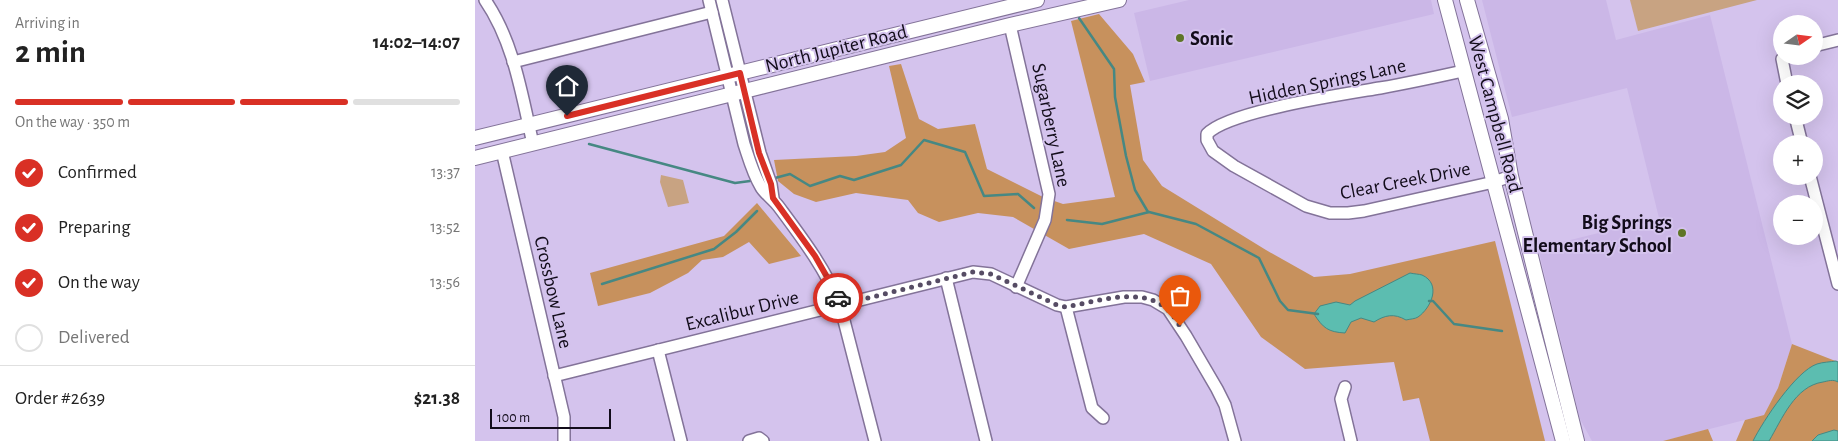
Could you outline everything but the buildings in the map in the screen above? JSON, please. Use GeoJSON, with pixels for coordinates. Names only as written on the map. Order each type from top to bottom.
{"type":"FeatureCollection","features":[{"type":"Feature","properties":{"kind":"main road","name":"North Jupiter Road"},"geometry":{"type":"LineString","coordinates":[[475,138],[1037,0]]}},
{"type":"Feature","properties":{"kind":"main road","name":"North Jupiter Road"},"geometry":{"type":"LineString","coordinates":[[475,158],[920,48],[1082,4],[1119,0]]}},
{"type":"Feature","properties":{"kind":"main road","name":"West Campbell Road"},"geometry":{"type":"LineString","coordinates":[[1445,0],[1563,441]]}},
{"type":"Feature","properties":{"kind":"main road","name":"West Campbell Road"},"geometry":{"type":"LineString","coordinates":[[1467,0],[1501,119],[1511,176],[1577,441]]}},
{"type":"Feature","properties":{"kind":"main road"},"geometry":{"type":"LineString","coordinates":[[915,30],[920,48]]}},
{"type":"Feature","properties":{"kind":"main road"},"geometry":{"type":"LineString","coordinates":[[1525,295],[1539,291]]}},
{"type":"Feature","properties":{"kind":"street"},"geometry":{"type":"LineString","coordinates":[[485,0],[497,18],[513,62],[533,144]]}},
{"type":"Feature","properties":{"kind":"street"},"geometry":{"type":"LineString","coordinates":[[709,0],[734,75]]}},
{"type":"Feature","properties":{"kind":"street"},"geometry":{"type":"LineString","coordinates":[[722,0],[752,167],[762,190],[773,198],[815,256],[831,284],[840,305],[875,441]]}},
{"type":"Feature","properties":{"kind":"street"},"geometry":{"type":"LineString","coordinates":[[513,62],[712,12]]}},
{"type":"Feature","properties":{"kind":"street","name":"Sugarberry Lane"},"geometry":{"type":"LineString","coordinates":[[1010,25],[1049,194],[1045,220],[1016,287]]}},
{"type":"Feature","properties":{"kind":"street"},"geometry":{"type":"LineString","coordinates":[[1823,44],[1838,40]]}},
{"type":"Feature","properties":{"kind":"street","name":"Hidden Springs Lane"},"geometry":{"type":"LineString","coordinates":[[1207,140],[1207,134],[1212,128],[1228,121],[1264,111],[1463,71]]}},
{"type":"Feature","properties":{"kind":"street","name":"Clear Creek Drive"},"geometry":{"type":"LineString","coordinates":[[1207,140],[1213,151],[1258,180],[1306,206],[1330,213],[1364,211],[1494,182],[1511,176]]}},
{"type":"Feature","properties":{"kind":"street","name":"Crossbow Lane"},"geometry":{"type":"LineString","coordinates":[[502,151],[563,418],[564,441]]}},
{"type":"Feature","properties":{"kind":"street"},"geometry":{"type":"LineString","coordinates":[[1812,185],[1838,284]]}},
{"type":"Feature","properties":{"kind":"street","name":"Excalibur Drive"},"geometry":{"type":"LineString","coordinates":[[554,376],[973,272],[991,274],[1016,287],[1065,307]]}},
{"type":"Feature","properties":{"kind":"street"},"geometry":{"type":"LineString","coordinates":[[946,278],[986,441]]}},
{"type":"Feature","properties":{"kind":"street"},"geometry":{"type":"LineString","coordinates":[[1103,418],[1092,408],[1065,307],[1124,297],[1141,297],[1153,300],[1168,309],[1186,336],[1225,405],[1235,441]]}},
{"type":"Feature","properties":{"kind":"street"},"geometry":{"type":"LineString","coordinates":[[659,350],[681,441]]}},
{"type":"Feature","properties":{"kind":"street"},"geometry":{"type":"LineString","coordinates":[[1345,387],[1341,399],[1351,441]]}},
{"type":"Feature","properties":{"kind":"street"},"geometry":{"type":"LineString","coordinates":[[749,441],[759,438],[763,441]]}},
{"type":"Feature","properties":{"kind":"shaded area"},"geometry":{"type":"Polygon","coordinates":[[[1189,0],[1431,0],[1434,14],[1150,81],[1134,13],[1189,0]]]}},
{"type":"Feature","properties":{"kind":"shaded area","name":"Big Springs Elementary School"},"geometry":{"type":"Polygon","coordinates":[[[1482,0],[1606,0],[1616,40],[1710,15],[1792,344],[1778,388],[1764,415],[1663,441],[1592,441],[1580,419],[1538,248],[1659,218],[1627,88],[1512,117],[1482,0]]]}},
{"type":"Feature","properties":{"kind":"shaded area"},"geometry":{"type":"Polygon","coordinates":[[[1630,0],[1757,0],[1638,31],[1630,0]]]}},
{"type":"Feature","properties":{"kind":"shaded area"},"geometry":{"type":"Polygon","coordinates":[[[1099,14],[1133,54],[1145,82],[1130,85],[1143,160],[1162,186],[1266,250],[1314,277],[1350,274],[1495,241],[1545,441],[1430,441],[1419,398],[1403,401],[1394,362],[1305,369],[1261,337],[1211,264],[1144,234],[1069,249],[1013,217],[978,213],[939,222],[918,213],[908,200],[856,193],[816,202],[794,194],[778,181],[774,160],[856,156],[885,152],[906,138],[889,66],[901,64],[919,119],[938,129],[975,124],[987,169],[1043,197],[1063,204],[1115,197],[1071,21],[1099,14]]]}},
{"type":"Feature","properties":{"kind":"shaded area"},"geometry":{"type":"Polygon","coordinates":[[[661,175],[683,180],[689,203],[668,207],[660,182],[661,175]]]}},
{"type":"Feature","properties":{"kind":"shaded area"},"geometry":{"type":"Polygon","coordinates":[[[757,203],[801,256],[769,264],[749,242],[723,257],[702,260],[688,273],[650,293],[598,306],[590,273],[724,236],[757,203]]]}},
{"type":"Feature","properties":{"kind":"shaded area"},"geometry":{"type":"Polygon","coordinates":[[[1410,273],[1422,275],[1428,279],[1432,284],[1433,290],[1427,308],[1417,318],[1406,320],[1397,316],[1390,316],[1374,322],[1361,318],[1351,322],[1345,333],[1334,332],[1326,328],[1314,314],[1320,306],[1336,302],[1350,305],[1410,273]]]}},
{"type":"Feature","properties":{"kind":"shaded area"},"geometry":{"type":"Polygon","coordinates":[[[1792,344],[1838,362],[1838,431],[1818,435],[1812,441],[1736,441],[1745,420],[1764,415],[1778,388],[1792,344]]]}},
{"type":"Feature","properties":{"kind":"shaded area"},"geometry":{"type":"Polygon","coordinates":[[[1838,362],[1838,382],[1832,380],[1823,382],[1805,390],[1790,405],[1769,441],[1753,441],[1772,410],[1800,376],[1817,364],[1838,362]]]}},
{"type":"Feature","properties":{"kind":"shaded area"},"geometry":{"type":"Polygon","coordinates":[[[1708,429],[1713,441],[1663,441],[1708,429]]]}},
{"type":"Feature","properties":{"kind":"shaded area"},"geometry":{"type":"Polygon","coordinates":[[[1834,430],[1838,431],[1838,441],[1812,441],[1818,435],[1834,430]]]}},
{"type":"Feature","properties":{"kind":"waterway"},"geometry":{"type":"LineString","coordinates":[[1079,18],[1114,69],[1115,97],[1126,156],[1135,190],[1148,212]]}},
{"type":"Feature","properties":{"kind":"waterway"},"geometry":{"type":"LineString","coordinates":[[775,178],[790,174],[810,186],[840,176],[854,180],[901,165],[924,140],[965,152],[984,196],[1018,194],[1034,208]]}},
{"type":"Feature","properties":{"kind":"waterway"},"geometry":{"type":"LineString","coordinates":[[589,144],[735,183],[750,181]]}},
{"type":"Feature","properties":{"kind":"waterway"},"geometry":{"type":"LineString","coordinates":[[602,284],[714,249],[736,232],[757,211]]}},
{"type":"Feature","properties":{"kind":"waterway"},"geometry":{"type":"LineString","coordinates":[[1067,220],[1102,224],[1149,212],[1196,224],[1259,258],[1280,301],[1288,310],[1318,314]]}},
{"type":"Feature","properties":{"kind":"waterway"},"geometry":{"type":"LineString","coordinates":[[1429,301],[1433,301],[1454,324],[1502,331]]}},
{"type":"Feature","properties":{"kind":"way so far"},"geometry":{"type":"LineString","coordinates":[[838,298],[840,305],[973,272],[991,274],[1016,287],[1065,307],[1124,297],[1141,297],[1153,300],[1168,309],[1180,326]]}},
{"type":"Feature","properties":{"kind":"place","name":"Sonic"},"geometry":{"type":"Point","coordinates":[1180,38]}},
{"type":"Feature","properties":{"kind":"place","name":"Big Springs Elementary School"},"geometry":{"type":"Point","coordinates":[1682,233]}},
{"type":"Feature","properties":{"kind":"route"},"geometry":{"type":"LineString","coordinates":[[567,116],[740,73],[759,153],[771,184],[773,198],[815,256],[838,298]]}}]}
